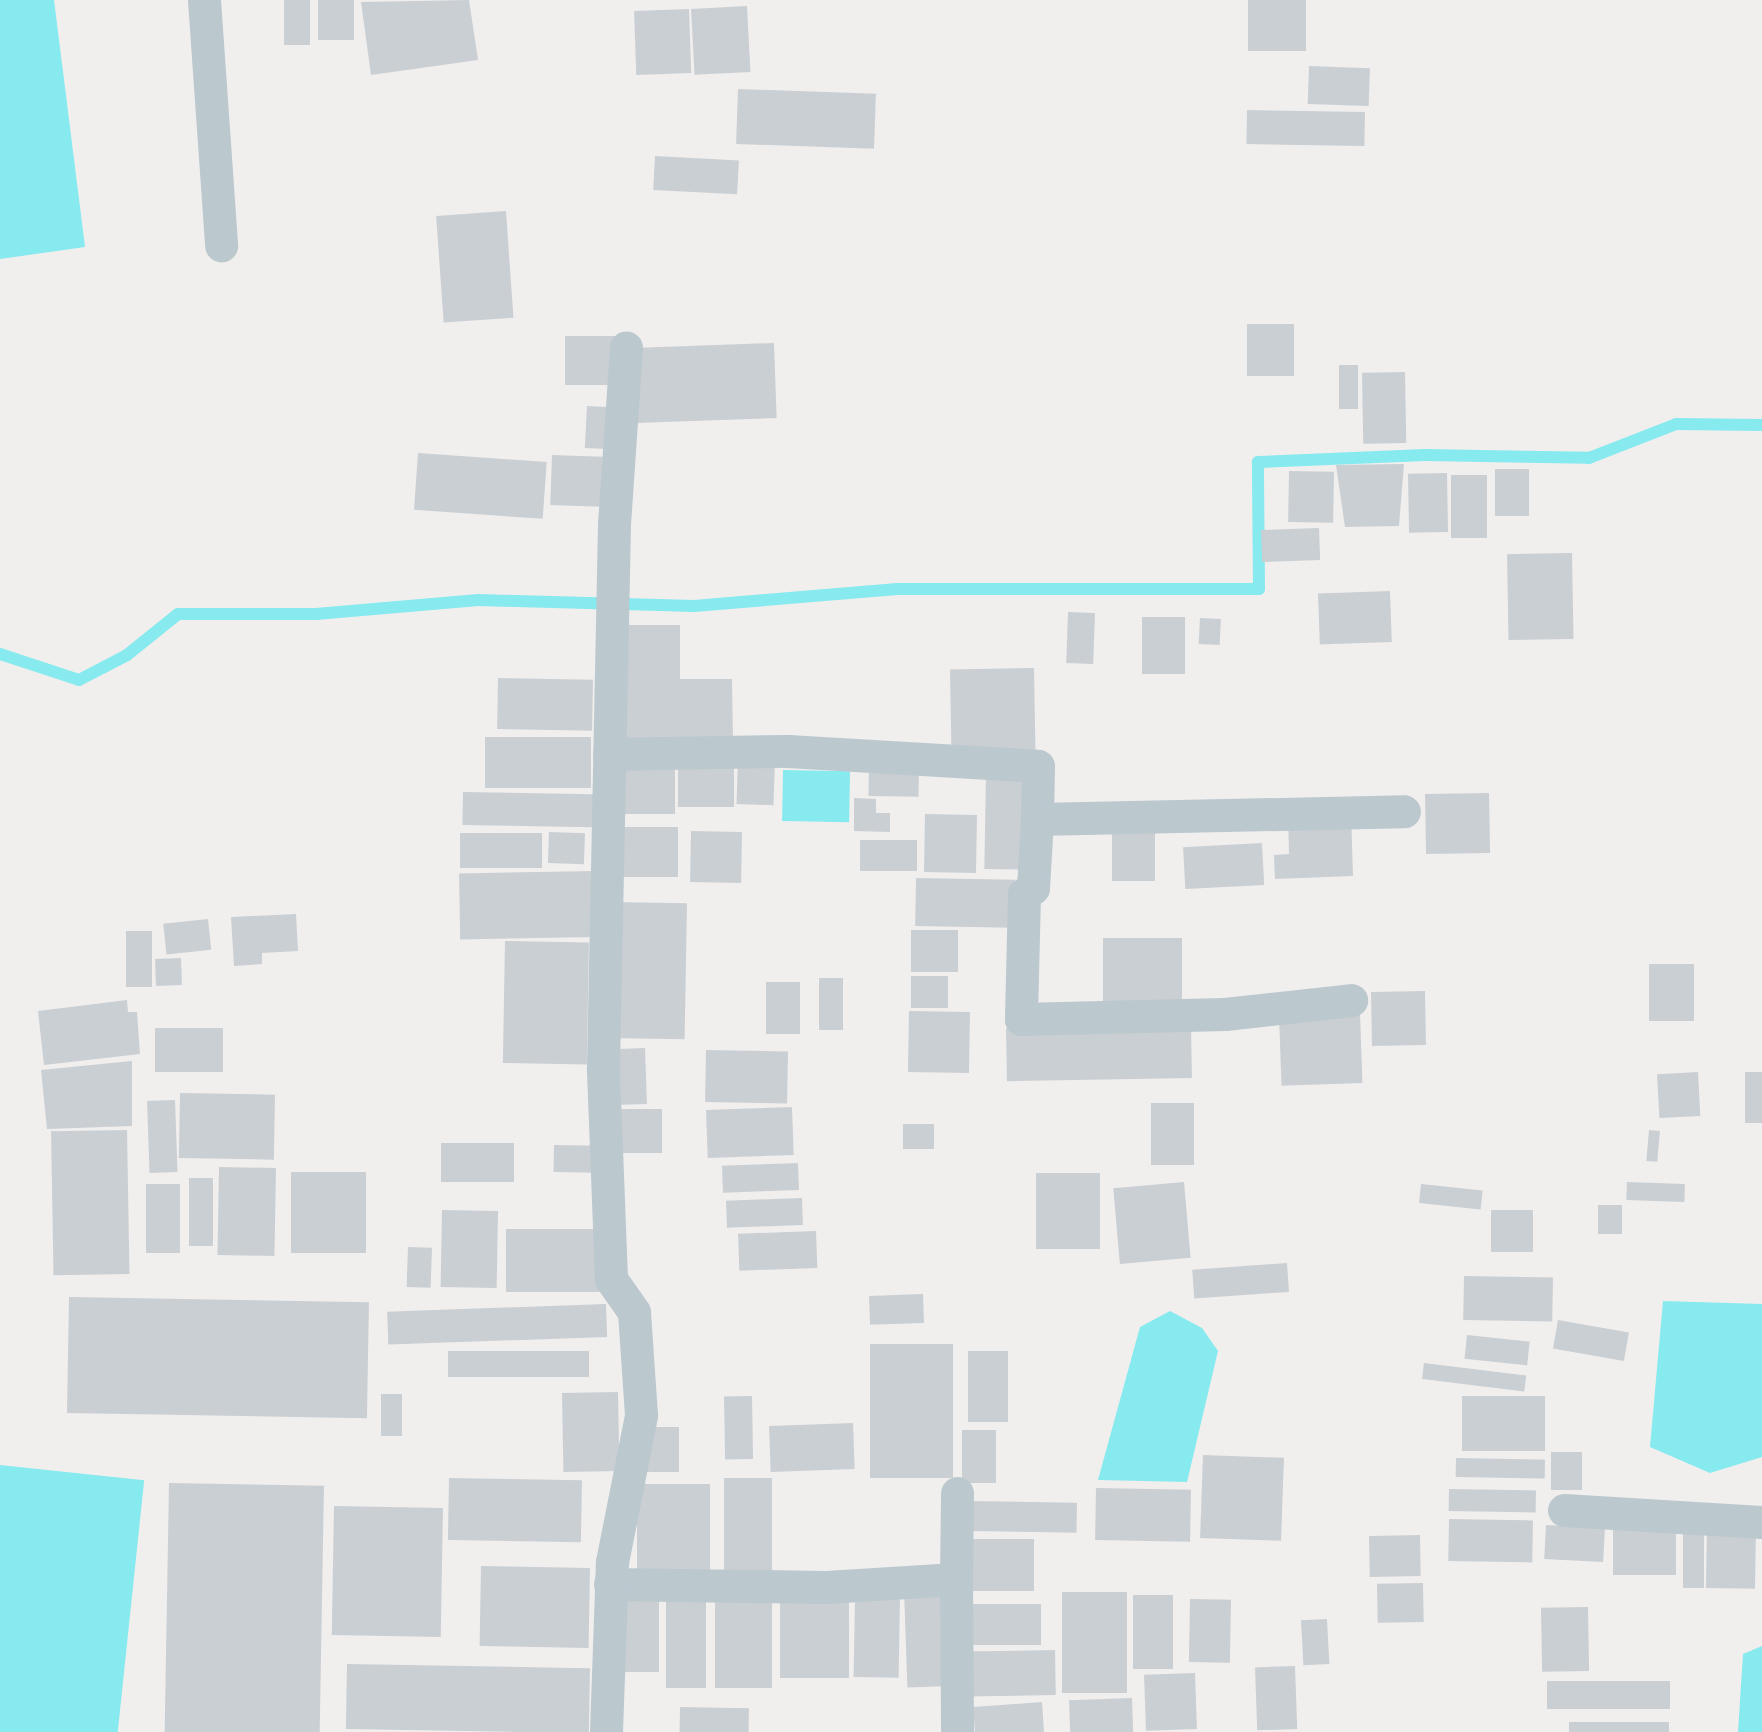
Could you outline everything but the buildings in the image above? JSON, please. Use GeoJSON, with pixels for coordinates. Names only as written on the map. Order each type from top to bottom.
{"type":"FeatureCollection","features":[{"type":"Feature","properties":{"kind":"street"},"geometry":{"type":"LineString","coordinates":[[204,0],[221,245]]}},
{"type":"Feature","properties":{"kind":"street"},"geometry":{"type":"LineString","coordinates":[[606,1732],[610,1584],[641,1414],[634,1312],[611,1279],[603,1067],[614,524],[626,347]]}},
{"type":"Feature","properties":{"kind":"street"},"geometry":{"type":"LineString","coordinates":[[609,754],[788,751],[1038,766],[1033,889],[1024,894],[1022,1019],[1225,1014],[1351,1000]]}},
{"type":"Feature","properties":{"kind":"street"},"geometry":{"type":"LineString","coordinates":[[1037,819],[1403,811]]}},
{"type":"Feature","properties":{"kind":"street"},"geometry":{"type":"LineString","coordinates":[[957,1493],[957,1732]]}},
{"type":"Feature","properties":{"kind":"street"},"geometry":{"type":"LineString","coordinates":[[1564,1510],[1762,1522]]}},
{"type":"Feature","properties":{"kind":"street"},"geometry":{"type":"LineString","coordinates":[[610,1584],[826,1586],[956,1579]]}},
{"type":"Feature","properties":{"kind":"water"},"geometry":{"type":"Polygon","coordinates":[[[0,0],[54,0],[85,247],[0,259],[0,0]]]}},
{"type":"Feature","properties":{"kind":"water"},"geometry":{"type":"Polygon","coordinates":[[[783,770],[850,771],[849,822],[782,821],[783,770]]]}},
{"type":"Feature","properties":{"kind":"water"},"geometry":{"type":"Polygon","coordinates":[[[1663,1301],[1762,1304],[1762,1457],[1710,1473],[1650,1447],[1663,1301]]]}},
{"type":"Feature","properties":{"kind":"water"},"geometry":{"type":"Polygon","coordinates":[[[1170,1311],[1202,1328],[1218,1351],[1187,1482],[1098,1480],[1140,1327],[1170,1311]]]}},
{"type":"Feature","properties":{"kind":"water"},"geometry":{"type":"Polygon","coordinates":[[[0,1465],[144,1480],[118,1732],[0,1732],[0,1465]]]}},
{"type":"Feature","properties":{"kind":"water"},"geometry":{"type":"Polygon","coordinates":[[[1762,1646],[1762,1732],[1738,1732],[1743,1654],[1762,1646]]]}},
{"type":"Feature","properties":{"kind":"waterway"},"geometry":{"type":"LineString","coordinates":[[0,654],[79,680],[127,655],[178,614],[316,614],[478,600],[694,606],[897,589],[1259,589],[1258,462],[1425,455],[1589,458],[1676,424],[1762,425]]}}]}
